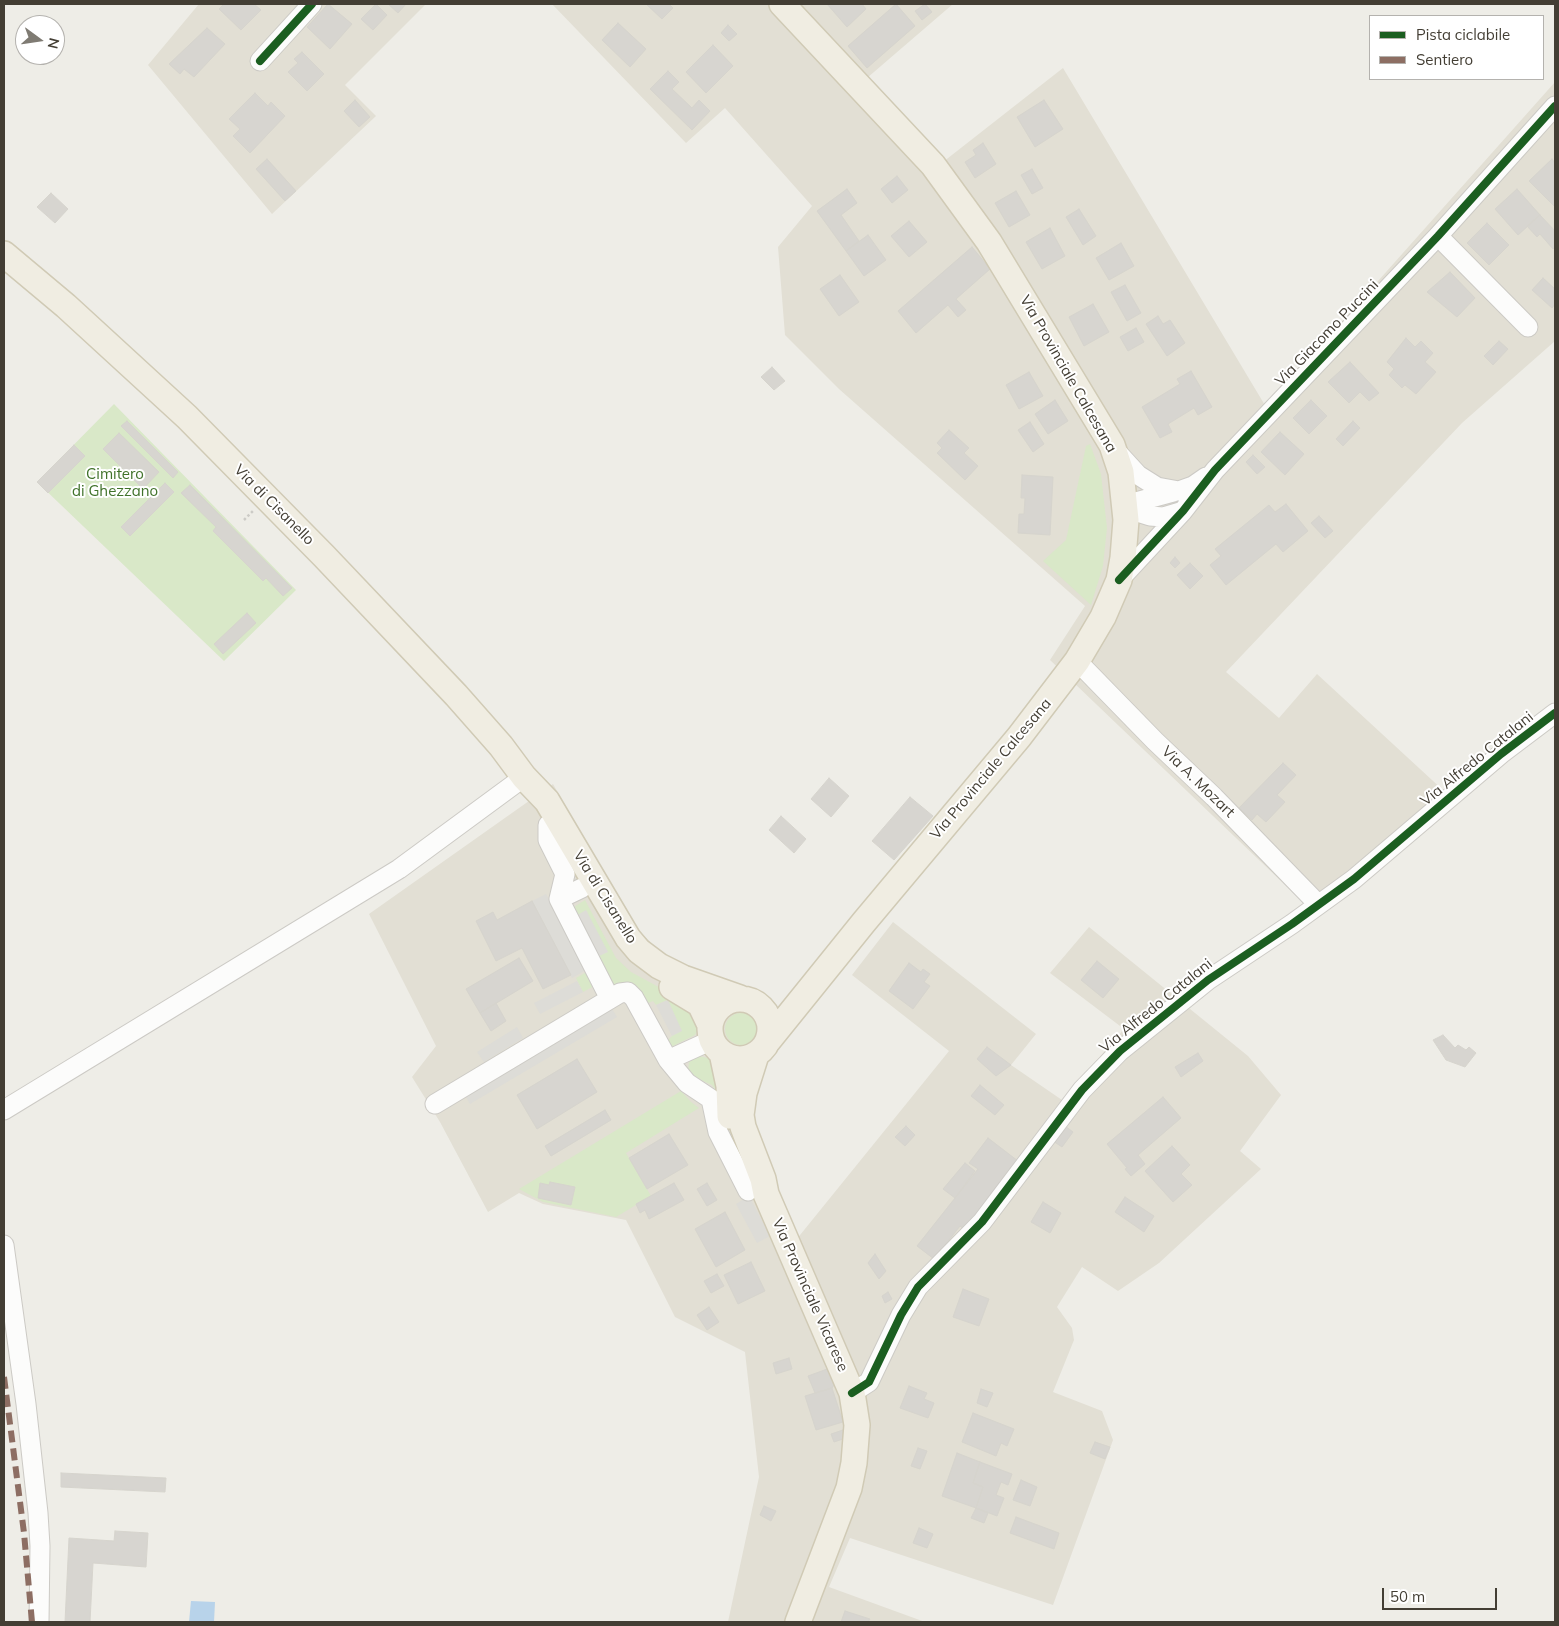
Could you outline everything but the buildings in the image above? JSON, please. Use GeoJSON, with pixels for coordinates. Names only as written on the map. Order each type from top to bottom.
{"type":"FeatureCollection","features":[{"type":"Feature","properties":{"kind":"main road","name":"Via Provinciale Calcesana"},"geometry":{"type":"LineString","coordinates":[[762,1048],[825,969],[1019,736],[1077,661],[1103,617],[1118,580],[1125,538],[1125,505],[1121,472],[1112,446],[1006,266],[950,186],[904,132],[782,4]]}},
{"type":"Feature","properties":{"kind":"main road","name":"Via di Cisanello"},"geometry":{"type":"LineString","coordinates":[[4,254],[121,355],[254,484],[456,695],[501,746],[524,777],[547,801],[591,889],[597,915],[624,955],[644,972],[698,1002],[704,1009],[729,1086],[732,1129],[752,1174],[757,1193]]}},
{"type":"Feature","properties":{"kind":"main road","name":"Via di Cisanello"},"geometry":{"type":"LineString","coordinates":[[524,777],[548,825],[591,889],[628,938],[646,957],[684,978],[749,1002]]}},
{"type":"Feature","properties":{"kind":"main road","name":"Via Provinciale Calcesana"},"geometry":{"type":"LineString","coordinates":[[749,1002],[787,999],[825,969]]}},
{"type":"Feature","properties":{"kind":"main road"},"geometry":{"type":"LineString","coordinates":[[749,1002],[770,1022],[762,1048],[739,1059],[714,1039],[716,1010],[723,1004],[749,1002]]}},
{"type":"Feature","properties":{"kind":"main road","name":"Via Provinciale Vicarese"},"geometry":{"type":"LineString","coordinates":[[762,1048],[744,1093],[741,1115],[746,1136],[763,1179],[757,1193],[852,1393],[856,1408],[857,1438],[849,1488],[798,1622]]}},
{"type":"Feature","properties":{"kind":"street"},"geometry":{"type":"LineString","coordinates":[[260,61],[312,4]]}},
{"type":"Feature","properties":{"kind":"street","name":"Via Giacomo Puccini"},"geometry":{"type":"LineString","coordinates":[[1118,580],[1183,511],[1216,470],[1438,236],[1555,106]]}},
{"type":"Feature","properties":{"kind":"street"},"geometry":{"type":"LineString","coordinates":[[1438,236],[1528,326]]}},
{"type":"Feature","properties":{"kind":"street"},"geometry":{"type":"LineString","coordinates":[[1112,446],[1128,465],[1146,481],[1157,487],[1179,491]]}},
{"type":"Feature","properties":{"kind":"street","name":"Via Giacomo Puccini"},"geometry":{"type":"LineString","coordinates":[[1125,505],[1193,486],[1216,470]]}},
{"type":"Feature","properties":{"kind":"street"},"geometry":{"type":"LineString","coordinates":[[1125,505],[1134,511],[1150,516],[1162,517],[1183,511]]}},
{"type":"Feature","properties":{"kind":"street","name":"Via A. Mozart"},"geometry":{"type":"LineString","coordinates":[[1077,661],[1155,741],[1214,797],[1318,904]]}},
{"type":"Feature","properties":{"kind":"street","name":"Via Alfredo Catalani"},"geometry":{"type":"LineString","coordinates":[[852,1393],[868,1382],[901,1315],[918,1287],[987,1216],[1047,1134],[1096,1074],[1120,1051],[1184,998],[1354,880],[1501,754],[1555,713]]}},
{"type":"Feature","properties":{"kind":"street"},"geometry":{"type":"LineString","coordinates":[[4,1110],[398,869],[524,777]]}},
{"type":"Feature","properties":{"kind":"street"},"geometry":{"type":"LineString","coordinates":[[548,825],[548,840],[565,874],[559,899],[610,999]]}},
{"type":"Feature","properties":{"kind":"street"},"geometry":{"type":"LineString","coordinates":[[559,899],[591,889]]}},
{"type":"Feature","properties":{"kind":"street"},"geometry":{"type":"LineString","coordinates":[[435,1104],[622,992],[633,996],[668,1060],[688,1082],[711,1099],[718,1132],[757,1193]]}},
{"type":"Feature","properties":{"kind":"street"},"geometry":{"type":"LineString","coordinates":[[668,1060],[714,1039]]}},
{"type":"Feature","properties":{"kind":"street"},"geometry":{"type":"LineString","coordinates":[[4,1245],[26,1404],[38,1513],[40,1546],[39,1622]]}},
{"type":"Feature","properties":{"kind":"shaded area"},"geometry":{"type":"Polygon","coordinates":[[[199,4],[426,4],[345,85],[376,116],[272,214],[148,65],[199,4]]]}},
{"type":"Feature","properties":{"kind":"shaded area"},"geometry":{"type":"Polygon","coordinates":[[[552,4],[953,4],[867,78],[943,162],[1063,68],[1266,407],[1555,82],[1555,341],[1462,423],[1226,672],[1279,718],[1317,674],[1445,792],[1379,847],[1305,904],[1050,660],[1085,606],[839,389],[785,335],[778,247],[812,206],[725,108],[686,143],[552,4]]]}},
{"type":"Feature","properties":{"kind":"shaded area"},"geometry":{"type":"Polygon","coordinates":[[[553,784],[634,926],[673,964],[763,993],[784,1033],[756,1081],[750,1121],[796,1240],[949,1051],[852,975],[893,922],[1036,1034],[1011,1065],[1062,1100],[1124,1029],[1050,973],[1089,927],[1248,1056],[1281,1095],[1240,1151],[1261,1169],[1159,1263],[1118,1291],[1082,1267],[1057,1307],[1072,1328],[1074,1340],[1053,1392],[1102,1411],[1113,1440],[1053,1605],[850,1538],[829,1587],[925,1622],[728,1622],[759,1477],[745,1352],[675,1317],[626,1220],[543,1204],[519,1193],[488,1212],[440,1122],[412,1077],[436,1046],[369,914],[553,784]]]}},
{"type":"Feature","properties":{"kind":"shaded area"},"geometry":{"type":"Polygon","coordinates":[[[546,894],[586,970],[572,978],[532,901],[546,894]]]}},
{"type":"Feature","properties":{"kind":"shaded area"},"geometry":{"type":"Polygon","coordinates":[[[586,910],[608,952],[597,957],[576,916],[586,910]]]}},
{"type":"Feature","properties":{"kind":"shaded area"},"geometry":{"type":"Polygon","coordinates":[[[577,981],[583,992],[540,1014],[534,1003],[577,981]]]}},
{"type":"Feature","properties":{"kind":"shaded area"},"geometry":{"type":"Polygon","coordinates":[[[668,1000],[682,1031],[672,1036],[656,1005],[668,1000]]]}},
{"type":"Feature","properties":{"kind":"shaded area"},"geometry":{"type":"Polygon","coordinates":[[[609,1004],[617,1017],[470,1104],[462,1090],[609,1004]]]}},
{"type":"Feature","properties":{"kind":"shaded area"},"geometry":{"type":"Polygon","coordinates":[[[517,1027],[523,1038],[484,1062],[477,1052],[517,1027]]]}},
{"type":"Feature","properties":{"kind":"shaded area"},"geometry":{"type":"Polygon","coordinates":[[[749,1196],[770,1236],[757,1243],[736,1204],[749,1196]]]}},
{"type":"Feature","properties":{"kind":"green space","name":"Cimitero di Ghezzano"},"geometry":{"type":"Polygon","coordinates":[[[114,404],[296,590],[224,661],[37,482],[114,404]]]}},
{"type":"Feature","properties":{"kind":"green space"},"geometry":{"type":"Polygon","coordinates":[[[1090,444],[1101,474],[1107,528],[1103,566],[1091,605],[1043,561],[1066,540],[1086,446],[1090,444]]]}},
{"type":"Feature","properties":{"kind":"green space"},"geometry":{"type":"Polygon","coordinates":[[[585,900],[616,958],[631,972],[688,1003],[699,1027],[695,1035],[671,1047],[667,1041],[672,1036],[667,1000],[656,1005],[653,1001],[646,1004],[639,989],[630,985],[612,989],[607,979],[583,992],[576,978],[599,965],[587,911],[576,916],[573,910],[574,907],[585,900]]]}},
{"type":"Feature","properties":{"kind":"green space"},"geometry":{"type":"Polygon","coordinates":[[[741,1013],[747,1014],[752,1018],[756,1023],[756,1035],[752,1040],[747,1044],[741,1045],[735,1044],[730,1040],[726,1035],[725,1029],[726,1023],[730,1018],[735,1014],[741,1013]]]}},
{"type":"Feature","properties":{"kind":"green space"},"geometry":{"type":"Polygon","coordinates":[[[699,1056],[712,1059],[720,1096],[712,1085],[692,1076],[688,1071],[689,1062],[699,1056]]]}},
{"type":"Feature","properties":{"kind":"green space"},"geometry":{"type":"Polygon","coordinates":[[[681,1091],[699,1108],[626,1153],[651,1196],[616,1217],[543,1202],[519,1189],[681,1091]]]}},
{"type":"Feature","properties":{"kind":"water"},"geometry":{"type":"Polygon","coordinates":[[[191,1601],[215,1602],[214,1622],[189,1622],[191,1601]]]}},
{"type":"Feature","properties":{"kind":"marked path"},"geometry":{"type":"LineString","coordinates":[[4,1377],[24,1533],[32,1622]]}},
{"type":"Feature","properties":{"kind":"cycle path"},"geometry":{"type":"LineString","coordinates":[[260,61],[312,4]]}},
{"type":"Feature","properties":{"kind":"cycle path"},"geometry":{"type":"LineString","coordinates":[[1119,580],[1183,511],[1215,470],[1438,236],[1555,106]]}},
{"type":"Feature","properties":{"kind":"cycle path"},"geometry":{"type":"LineString","coordinates":[[852,1393],[869,1382],[901,1315],[918,1287],[982,1222],[1082,1090],[1120,1051],[1208,980],[1292,924],[1354,879],[1501,754],[1555,713]]}}]}
